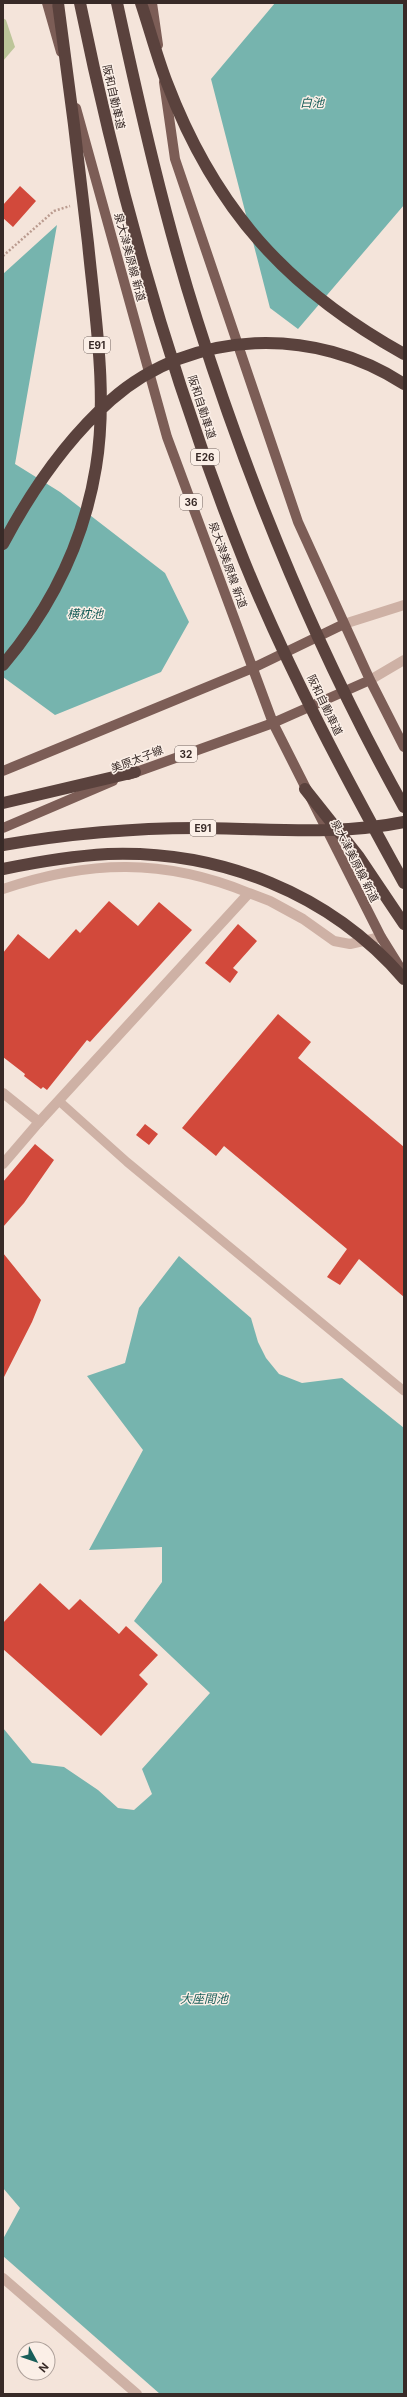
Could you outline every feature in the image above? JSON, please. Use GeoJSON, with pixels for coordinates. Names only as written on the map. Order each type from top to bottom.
{"type":"FeatureCollection","features":[{"type":"Feature","properties":{"kind":"highway","name":"E91"},"geometry":{"type":"LineString","coordinates":[[3,665],[42,614],[62,577],[79,534],[96,466],[100,386],[96,335],[77,144],[58,3]]}},
{"type":"Feature","properties":{"kind":"highway","name":"阪和自動車道"},"geometry":{"type":"LineString","coordinates":[[80,3],[106,124],[133,229],[198,440],[245,563],[298,678],[351,787],[404,883]]}},
{"type":"Feature","properties":{"kind":"highway","name":"阪和自動車道"},"geometry":{"type":"LineString","coordinates":[[117,3],[143,122],[168,219],[196,319],[233,428],[276,538],[329,660],[380,764],[404,807]]}},
{"type":"Feature","properties":{"kind":"highway"},"geometry":{"type":"LineString","coordinates":[[141,3],[168,84],[198,153],[227,200],[255,239],[289,274],[323,302],[356,326],[404,354]]}},
{"type":"Feature","properties":{"kind":"highway"},"geometry":{"type":"LineString","coordinates":[[3,544],[31,496],[71,441],[96,414],[129,386],[156,369],[186,356],[217,347],[246,342],[277,342],[336,352],[367,364],[404,384]]}},
{"type":"Feature","properties":{"kind":"highway"},"geometry":{"type":"LineString","coordinates":[[3,803],[135,772]]}},
{"type":"Feature","properties":{"kind":"highway"},"geometry":{"type":"LineString","coordinates":[[305,789],[359,857],[404,924]]}},
{"type":"Feature","properties":{"kind":"highway","name":"E91"},"geometry":{"type":"LineString","coordinates":[[3,845],[99,832],[135,829],[198,828],[264,831],[348,829],[404,822]]}},
{"type":"Feature","properties":{"kind":"highway"},"geometry":{"type":"LineString","coordinates":[[3,869],[68,858],[129,855],[181,859],[247,873],[286,889],[341,920],[369,942],[404,978]]}},
{"type":"Feature","properties":{"kind":"main road","name":"泉大津美原線 新道"},"geometry":{"type":"LineString","coordinates":[[47,3],[167,437],[273,723],[381,937],[404,974]]}},
{"type":"Feature","properties":{"kind":"main road"},"geometry":{"type":"LineString","coordinates":[[152,3],[174,159],[298,522],[370,680],[404,747]]}},
{"type":"Feature","properties":{"kind":"main road"},"geometry":{"type":"LineString","coordinates":[[3,771],[253,668],[344,624]]}},
{"type":"Feature","properties":{"kind":"main road","name":"美原太子線"},"geometry":{"type":"LineString","coordinates":[[3,828],[135,772],[273,723],[370,680]]}},
{"type":"Feature","properties":{"kind":"street"},"geometry":{"type":"LineString","coordinates":[[344,624],[404,605]]}},
{"type":"Feature","properties":{"kind":"street"},"geometry":{"type":"LineString","coordinates":[[370,680],[404,660]]}},
{"type":"Feature","properties":{"kind":"street"},"geometry":{"type":"LineString","coordinates":[[3,889],[34,878],[79,869],[123,866],[183,872],[219,881],[270,901],[303,919],[334,941],[350,944],[381,937]]}},
{"type":"Feature","properties":{"kind":"street"},"geometry":{"type":"LineString","coordinates":[[3,1164],[39,1122],[249,893]]}},
{"type":"Feature","properties":{"kind":"street"},"geometry":{"type":"LineString","coordinates":[[3,1093],[39,1122]]}},
{"type":"Feature","properties":{"kind":"street"},"geometry":{"type":"LineString","coordinates":[[3,2278],[137,2394]]}},
{"type":"Feature","properties":{"kind":"lane"},"geometry":{"type":"LineString","coordinates":[[59,1100],[127,1162],[404,1391]]}},
{"type":"Feature","properties":{"kind":"path"},"geometry":{"type":"LineString","coordinates":[[3,256],[54,211],[74,204]]}},
{"type":"Feature","properties":{"kind":"green space"},"geometry":{"type":"Polygon","coordinates":[[[3,18],[6,20],[15,47],[3,61],[3,18]]]}},
{"type":"Feature","properties":{"kind":"water","name":"白池"},"geometry":{"type":"Polygon","coordinates":[[[275,3],[404,3],[404,205],[298,329],[270,308],[211,79],[275,3]]]}},
{"type":"Feature","properties":{"kind":"water","name":"横枕池"},"geometry":{"type":"Polygon","coordinates":[[[57,225],[15,464],[60,492],[165,573],[189,622],[161,672],[55,715],[3,677],[3,274],[57,225]]]}},
{"type":"Feature","properties":{"kind":"water","name":"大座間池"},"geometry":{"type":"Polygon","coordinates":[[[179,1256],[251,1318],[258,1342],[266,1358],[279,1374],[302,1383],[342,1378],[404,1428],[404,2394],[160,2394],[3,2256],[3,2239],[20,2208],[3,2188],[3,1728],[32,1763],[64,1767],[98,1790],[118,1808],[134,1810],[152,1794],[142,1769],[210,1693],[134,1621],[162,1582],[162,1547],[89,1550],[143,1450],[87,1376],[125,1363],[139,1308],[179,1256]]]}},
{"type":"Feature","properties":{"kind":"building"},"geometry":{"type":"Polygon","coordinates":[[[20,186],[36,201],[13,227],[3,218],[3,205],[20,186]]]}},
{"type":"Feature","properties":{"kind":"building"},"geometry":{"type":"Polygon","coordinates":[[[109,901],[138,926],[159,902],[192,930],[90,1042],[87,1040],[47,1090],[43,1087],[41,1089],[3,1057],[3,953],[18,934],[49,959],[76,929],[80,933],[109,901]]]}},
{"type":"Feature","properties":{"kind":"building"},"geometry":{"type":"Polygon","coordinates":[[[238,924],[257,941],[233,968],[238,972],[230,983],[205,963],[238,924]]]}},
{"type":"Feature","properties":{"kind":"building"},"geometry":{"type":"Polygon","coordinates":[[[278,1014],[311,1042],[298,1058],[404,1147],[404,1297],[359,1259],[340,1285],[327,1277],[347,1249],[224,1146],[216,1156],[182,1128],[278,1014]]]}},
{"type":"Feature","properties":{"kind":"building"},"geometry":{"type":"Polygon","coordinates":[[[145,1124],[158,1134],[149,1145],[136,1135],[145,1124]]]}},
{"type":"Feature","properties":{"kind":"building"},"geometry":{"type":"Polygon","coordinates":[[[35,1144],[54,1160],[24,1203],[3,1227],[3,1182],[35,1144]]]}},
{"type":"Feature","properties":{"kind":"building"},"geometry":{"type":"Polygon","coordinates":[[[3,1253],[41,1300],[32,1322],[3,1379],[3,1253]]]}},
{"type":"Feature","properties":{"kind":"building"},"geometry":{"type":"Polygon","coordinates":[[[40,1583],[69,1610],[80,1599],[119,1634],[126,1626],[158,1655],[139,1675],[148,1684],[101,1736],[3,1649],[3,1623],[40,1583]]]}}]}
